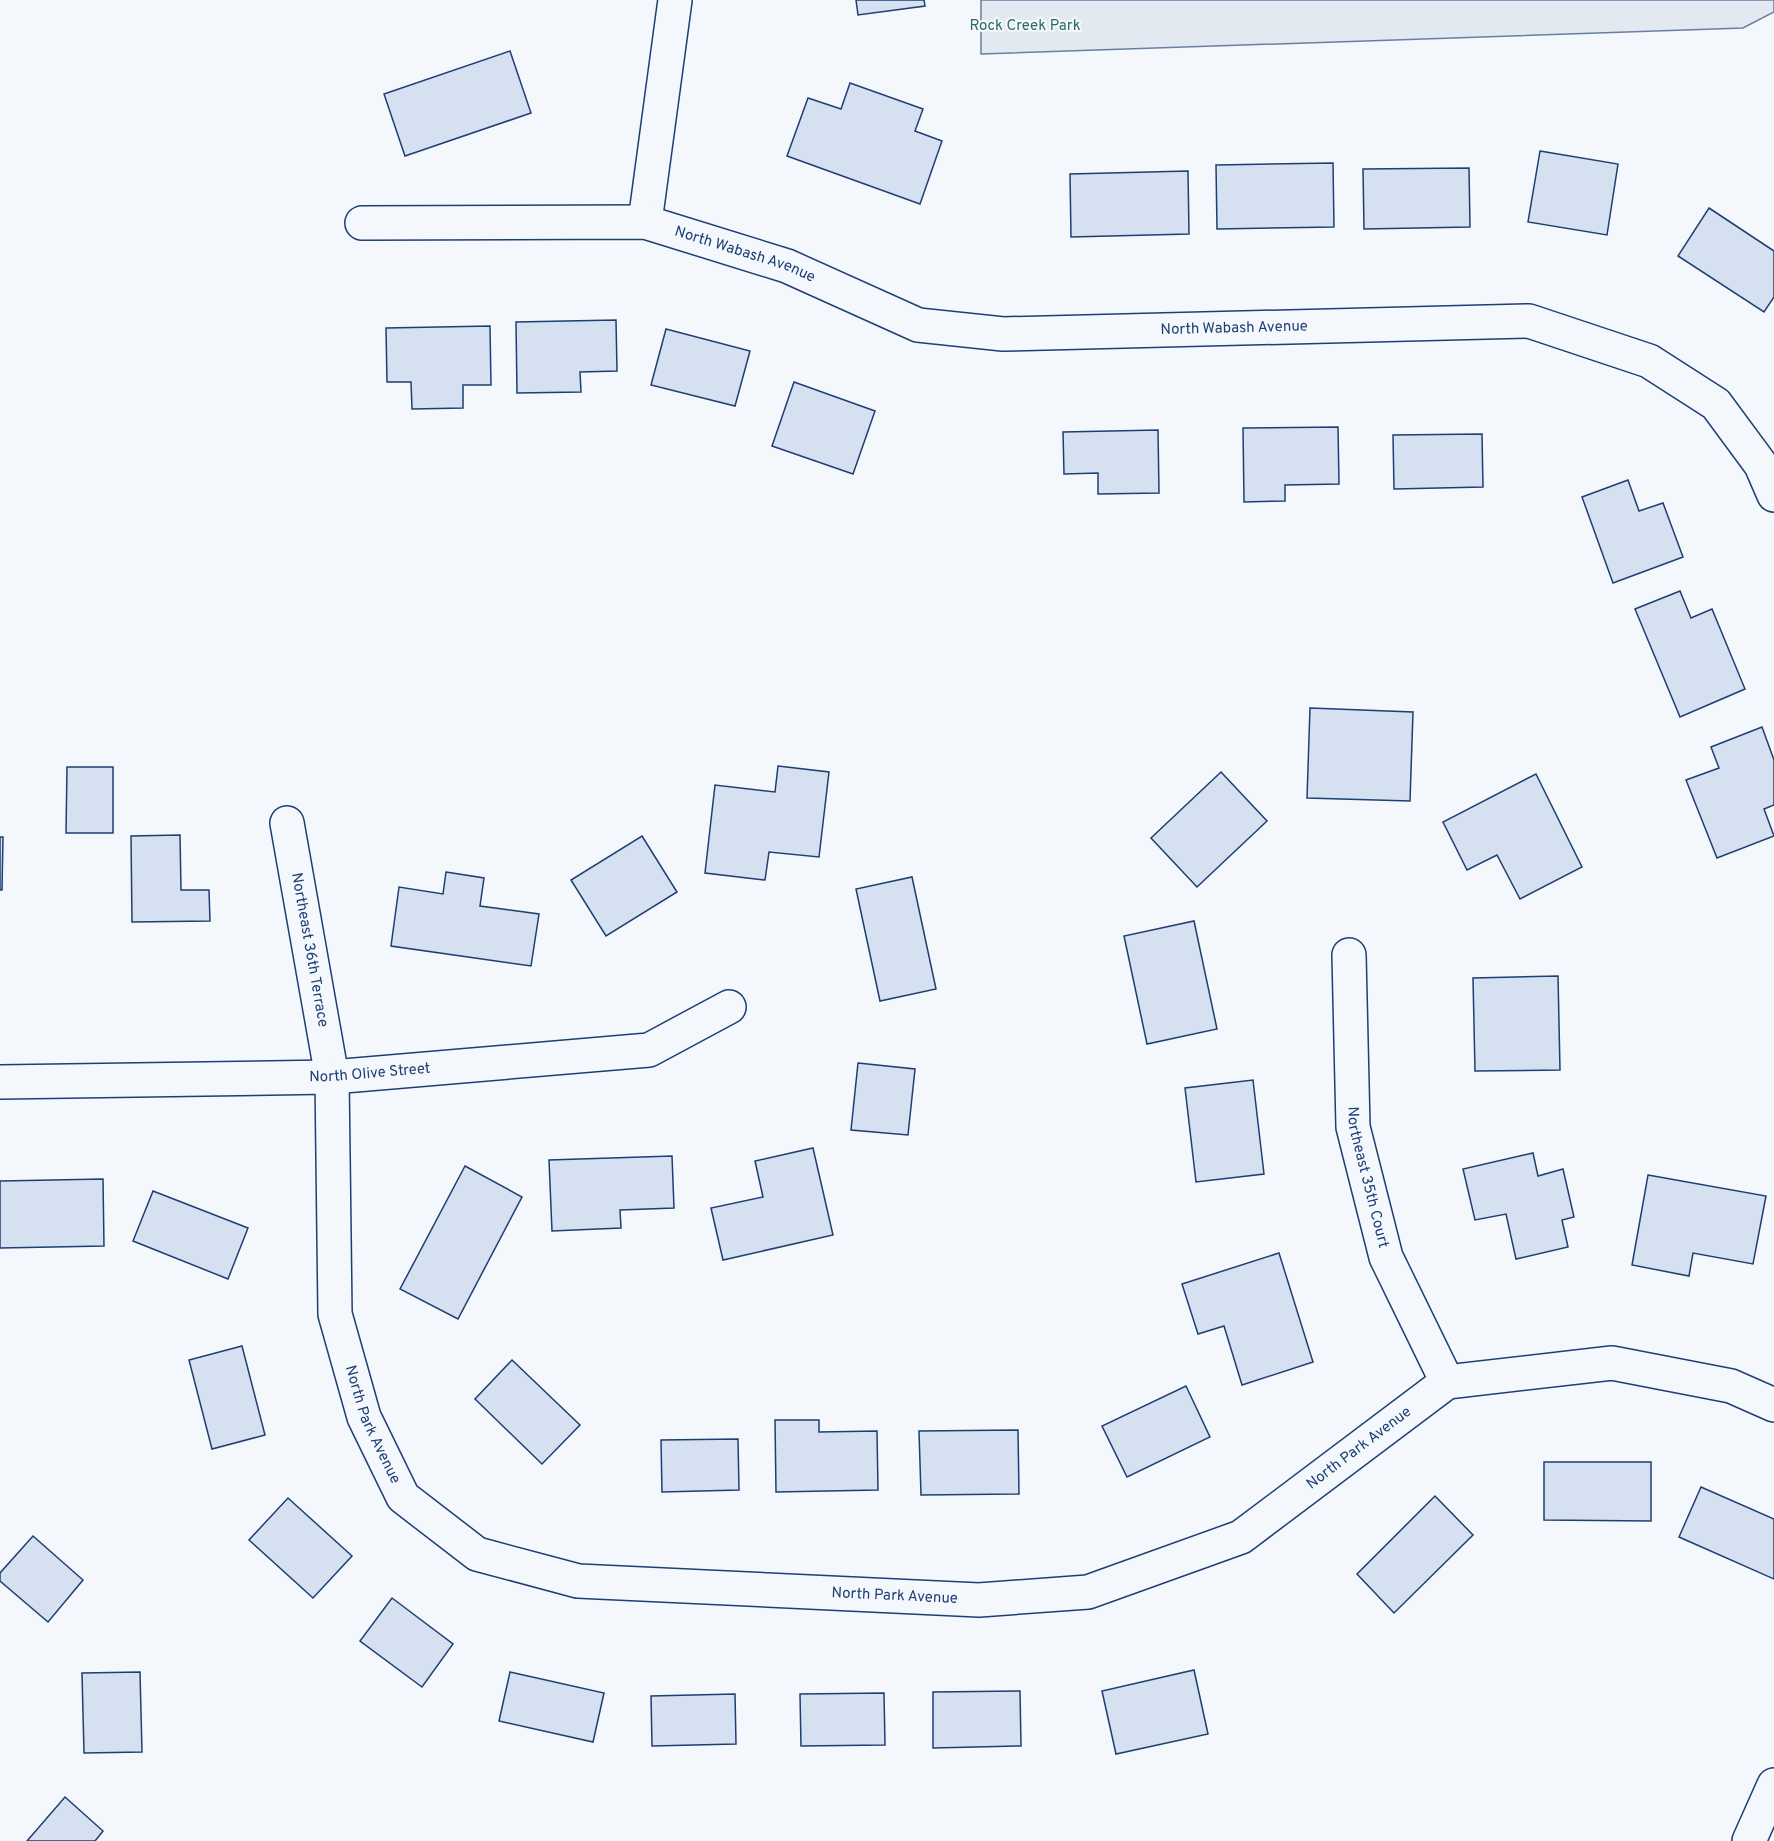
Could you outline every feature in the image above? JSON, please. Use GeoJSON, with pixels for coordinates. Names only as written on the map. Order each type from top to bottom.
{"type":"FeatureCollection","features":[{"type":"Feature","properties":{"kind":"street"},"geometry":{"type":"LineString","coordinates":[[645,222],[675,0]]}},
{"type":"Feature","properties":{"kind":"street","name":"North Wabash Avenue"},"geometry":{"type":"LineString","coordinates":[[362,223],[645,222],[787,266],[918,325],[1003,334],[1529,321],[1649,361],[1716,404],[1761,465],[1774,495]]}},
{"type":"Feature","properties":{"kind":"street","name":"Northeast 36th Terrace"},"geometry":{"type":"LineString","coordinates":[[288,824],[332,1077]]}},
{"type":"Feature","properties":{"kind":"street","name":"Northeast 35th Court"},"geometry":{"type":"LineString","coordinates":[[1349,955],[1353,1126],[1386,1257],[1447,1382]]}},
{"type":"Feature","properties":{"kind":"street","name":"North Olive Street"},"geometry":{"type":"LineString","coordinates":[[0,1082],[332,1077],[649,1050],[729,1007]]}},
{"type":"Feature","properties":{"kind":"street","name":"North Park Avenue"},"geometry":{"type":"LineString","coordinates":[[332,1077],[335,1314],[364,1417],[403,1497],[477,1554],[578,1581],[979,1600],[1088,1592],[1241,1537],[1447,1382]]}},
{"type":"Feature","properties":{"kind":"street"},"geometry":{"type":"LineString","coordinates":[[1447,1382],[1612,1363],[1731,1386],[1774,1405]]}},
{"type":"Feature","properties":{"kind":"street"},"geometry":{"type":"LineString","coordinates":[[1749,1841],[1774,1785]]}},
{"type":"Feature","properties":{"kind":"green space","name":"Rock Creek Park"},"geometry":{"type":"Polygon","coordinates":[[[981,0],[1774,0],[1774,12],[1743,28],[981,54],[981,0]]]}},
{"type":"Feature","properties":{"kind":"building"},"geometry":{"type":"Polygon","coordinates":[[[856,0],[924,0],[925,6],[858,15],[856,0]]]}},
{"type":"Feature","properties":{"kind":"building"},"geometry":{"type":"Polygon","coordinates":[[[510,51],[531,113],[405,156],[384,94],[510,51]]]}},
{"type":"Feature","properties":{"kind":"building"},"geometry":{"type":"Polygon","coordinates":[[[850,83],[923,109],[915,131],[942,141],[920,204],[787,156],[808,98],[841,109],[850,83]]]}},
{"type":"Feature","properties":{"kind":"building"},"geometry":{"type":"Polygon","coordinates":[[[1540,151],[1618,164],[1607,235],[1528,222],[1540,151]]]}},
{"type":"Feature","properties":{"kind":"building"},"geometry":{"type":"Polygon","coordinates":[[[1333,163],[1334,227],[1217,229],[1216,165],[1333,163]]]}},
{"type":"Feature","properties":{"kind":"building"},"geometry":{"type":"Polygon","coordinates":[[[1469,168],[1470,227],[1364,229],[1363,169],[1469,168]]]}},
{"type":"Feature","properties":{"kind":"building"},"geometry":{"type":"Polygon","coordinates":[[[1188,171],[1189,234],[1071,237],[1070,174],[1188,171]]]}},
{"type":"Feature","properties":{"kind":"building"},"geometry":{"type":"Polygon","coordinates":[[[1709,208],[1774,251],[1774,297],[1764,312],[1678,256],[1709,208]]]}},
{"type":"Feature","properties":{"kind":"building"},"geometry":{"type":"Polygon","coordinates":[[[616,320],[617,371],[580,372],[581,392],[517,393],[516,322],[616,320]]]}},
{"type":"Feature","properties":{"kind":"building"},"geometry":{"type":"Polygon","coordinates":[[[490,326],[491,385],[463,385],[463,408],[412,409],[411,382],[387,382],[386,328],[490,326]]]}},
{"type":"Feature","properties":{"kind":"building"},"geometry":{"type":"Polygon","coordinates":[[[666,329],[750,351],[735,406],[651,385],[666,329]]]}},
{"type":"Feature","properties":{"kind":"building"},"geometry":{"type":"Polygon","coordinates":[[[794,382],[875,411],[853,474],[772,446],[794,382]]]}},
{"type":"Feature","properties":{"kind":"building"},"geometry":{"type":"Polygon","coordinates":[[[1338,427],[1339,484],[1285,485],[1285,501],[1244,502],[1243,428],[1338,427]]]}},
{"type":"Feature","properties":{"kind":"building"},"geometry":{"type":"Polygon","coordinates":[[[1158,430],[1159,493],[1098,494],[1098,473],[1064,474],[1063,432],[1158,430]]]}},
{"type":"Feature","properties":{"kind":"building"},"geometry":{"type":"Polygon","coordinates":[[[1482,434],[1483,487],[1394,489],[1393,435],[1482,434]]]}},
{"type":"Feature","properties":{"kind":"building"},"geometry":{"type":"Polygon","coordinates":[[[1628,480],[1639,511],[1663,503],[1683,557],[1613,583],[1582,497],[1628,480]]]}},
{"type":"Feature","properties":{"kind":"building"},"geometry":{"type":"Polygon","coordinates":[[[1680,591],[1691,618],[1712,609],[1745,689],[1680,717],[1635,609],[1680,591]]]}},
{"type":"Feature","properties":{"kind":"building"},"geometry":{"type":"Polygon","coordinates":[[[1310,708],[1413,712],[1410,801],[1307,798],[1310,708]]]}},
{"type":"Feature","properties":{"kind":"building"},"geometry":{"type":"Polygon","coordinates":[[[1762,727],[1774,760],[1774,805],[1764,809],[1774,836],[1717,858],[1686,780],[1719,768],[1711,747],[1762,727]]]}},
{"type":"Feature","properties":{"kind":"building"},"geometry":{"type":"Polygon","coordinates":[[[778,766],[829,772],[819,857],[769,852],[765,880],[705,873],[715,785],[775,792],[778,766]]]}},
{"type":"Feature","properties":{"kind":"building"},"geometry":{"type":"Polygon","coordinates":[[[67,767],[113,767],[113,833],[66,833],[67,767]]]}},
{"type":"Feature","properties":{"kind":"building"},"geometry":{"type":"Polygon","coordinates":[[[1221,772],[1267,821],[1197,887],[1151,838],[1221,772]]]}},
{"type":"Feature","properties":{"kind":"building"},"geometry":{"type":"Polygon","coordinates":[[[1536,774],[1582,867],[1520,899],[1497,855],[1467,870],[1443,822],[1536,774]]]}},
{"type":"Feature","properties":{"kind":"building"},"geometry":{"type":"Polygon","coordinates":[[[180,835],[181,890],[209,890],[210,921],[132,922],[131,836],[180,835]]]}},
{"type":"Feature","properties":{"kind":"building"},"geometry":{"type":"Polygon","coordinates":[[[642,836],[677,892],[606,936],[571,880],[642,836]]]}},
{"type":"Feature","properties":{"kind":"building"},"geometry":{"type":"Polygon","coordinates":[[[0,837],[3,837],[2,890],[0,890],[0,837]]]}},
{"type":"Feature","properties":{"kind":"building"},"geometry":{"type":"Polygon","coordinates":[[[446,872],[484,878],[480,906],[539,914],[531,966],[391,946],[399,887],[443,894],[446,872]]]}},
{"type":"Feature","properties":{"kind":"building"},"geometry":{"type":"Polygon","coordinates":[[[912,877],[936,989],[880,1001],[856,889],[912,877]]]}},
{"type":"Feature","properties":{"kind":"building"},"geometry":{"type":"Polygon","coordinates":[[[1194,921],[1217,1029],[1147,1044],[1124,936],[1194,921]]]}},
{"type":"Feature","properties":{"kind":"building"},"geometry":{"type":"Polygon","coordinates":[[[1558,976],[1560,1070],[1475,1071],[1473,978],[1558,976]]]}},
{"type":"Feature","properties":{"kind":"building"},"geometry":{"type":"Polygon","coordinates":[[[858,1063],[915,1069],[908,1135],[851,1130],[858,1063]]]}},
{"type":"Feature","properties":{"kind":"building"},"geometry":{"type":"Polygon","coordinates":[[[1253,1080],[1264,1174],[1196,1182],[1185,1088],[1253,1080]]]}},
{"type":"Feature","properties":{"kind":"building"},"geometry":{"type":"Polygon","coordinates":[[[813,1148],[833,1235],[723,1260],[711,1208],[763,1197],[755,1161],[813,1148]]]}},
{"type":"Feature","properties":{"kind":"building"},"geometry":{"type":"Polygon","coordinates":[[[1533,1153],[1538,1176],[1563,1169],[1574,1217],[1562,1220],[1568,1247],[1516,1259],[1506,1214],[1475,1220],[1463,1169],[1533,1153]]]}},
{"type":"Feature","properties":{"kind":"building"},"geometry":{"type":"Polygon","coordinates":[[[672,1156],[674,1208],[620,1210],[621,1228],[552,1231],[549,1160],[672,1156]]]}},
{"type":"Feature","properties":{"kind":"building"},"geometry":{"type":"Polygon","coordinates":[[[465,1166],[522,1197],[458,1319],[400,1289],[465,1166]]]}},
{"type":"Feature","properties":{"kind":"building"},"geometry":{"type":"Polygon","coordinates":[[[1648,1175],[1766,1196],[1753,1264],[1693,1253],[1689,1276],[1632,1265],[1648,1175]]]}},
{"type":"Feature","properties":{"kind":"building"},"geometry":{"type":"Polygon","coordinates":[[[103,1179],[104,1246],[0,1248],[0,1181],[103,1179]]]}},
{"type":"Feature","properties":{"kind":"building"},"geometry":{"type":"Polygon","coordinates":[[[153,1191],[248,1228],[228,1279],[133,1241],[153,1191]]]}},
{"type":"Feature","properties":{"kind":"building"},"geometry":{"type":"Polygon","coordinates":[[[1279,1253],[1313,1362],[1242,1385],[1224,1326],[1198,1334],[1182,1284],[1279,1253]]]}},
{"type":"Feature","properties":{"kind":"building"},"geometry":{"type":"Polygon","coordinates":[[[242,1346],[265,1435],[212,1449],[189,1360],[242,1346]]]}},
{"type":"Feature","properties":{"kind":"building"},"geometry":{"type":"Polygon","coordinates":[[[512,1360],[580,1425],[542,1464],[475,1399],[512,1360]]]}},
{"type":"Feature","properties":{"kind":"building"},"geometry":{"type":"Polygon","coordinates":[[[1186,1386],[1210,1437],[1127,1477],[1102,1426],[1186,1386]]]}},
{"type":"Feature","properties":{"kind":"building"},"geometry":{"type":"Polygon","coordinates":[[[775,1420],[819,1420],[819,1432],[877,1431],[878,1490],[776,1492],[775,1420]]]}},
{"type":"Feature","properties":{"kind":"building"},"geometry":{"type":"Polygon","coordinates":[[[1018,1430],[1019,1494],[921,1495],[919,1431],[1018,1430]]]}},
{"type":"Feature","properties":{"kind":"building"},"geometry":{"type":"Polygon","coordinates":[[[738,1439],[739,1490],[662,1492],[661,1440],[738,1439]]]}},
{"type":"Feature","properties":{"kind":"building"},"geometry":{"type":"Polygon","coordinates":[[[1544,1462],[1651,1462],[1651,1521],[1544,1520],[1544,1462]]]}},
{"type":"Feature","properties":{"kind":"building"},"geometry":{"type":"Polygon","coordinates":[[[1701,1487],[1774,1519],[1774,1579],[1679,1537],[1701,1487]]]}},
{"type":"Feature","properties":{"kind":"building"},"geometry":{"type":"Polygon","coordinates":[[[1435,1496],[1473,1535],[1394,1613],[1357,1574],[1435,1496]]]}},
{"type":"Feature","properties":{"kind":"building"},"geometry":{"type":"Polygon","coordinates":[[[288,1498],[352,1556],[313,1598],[249,1540],[288,1498]]]}},
{"type":"Feature","properties":{"kind":"building"},"geometry":{"type":"Polygon","coordinates":[[[33,1536],[83,1580],[48,1622],[0,1581],[0,1573],[33,1536]]]}},
{"type":"Feature","properties":{"kind":"building"},"geometry":{"type":"Polygon","coordinates":[[[392,1598],[453,1644],[422,1687],[360,1641],[392,1598]]]}},
{"type":"Feature","properties":{"kind":"building"},"geometry":{"type":"Polygon","coordinates":[[[1194,1670],[1208,1734],[1116,1754],[1102,1691],[1194,1670]]]}},
{"type":"Feature","properties":{"kind":"building"},"geometry":{"type":"Polygon","coordinates":[[[140,1672],[142,1752],[84,1753],[82,1673],[140,1672]]]}},
{"type":"Feature","properties":{"kind":"building"},"geometry":{"type":"Polygon","coordinates":[[[510,1672],[604,1693],[593,1742],[499,1721],[510,1672]]]}},
{"type":"Feature","properties":{"kind":"building"},"geometry":{"type":"Polygon","coordinates":[[[1020,1691],[1021,1746],[933,1748],[933,1692],[1020,1691]]]}},
{"type":"Feature","properties":{"kind":"building"},"geometry":{"type":"Polygon","coordinates":[[[884,1693],[885,1745],[801,1746],[800,1694],[884,1693]]]}},
{"type":"Feature","properties":{"kind":"building"},"geometry":{"type":"Polygon","coordinates":[[[735,1694],[736,1744],[652,1746],[651,1696],[735,1694]]]}},
{"type":"Feature","properties":{"kind":"building"},"geometry":{"type":"Polygon","coordinates":[[[65,1797],[103,1831],[95,1841],[27,1841],[65,1797]]]}}]}
